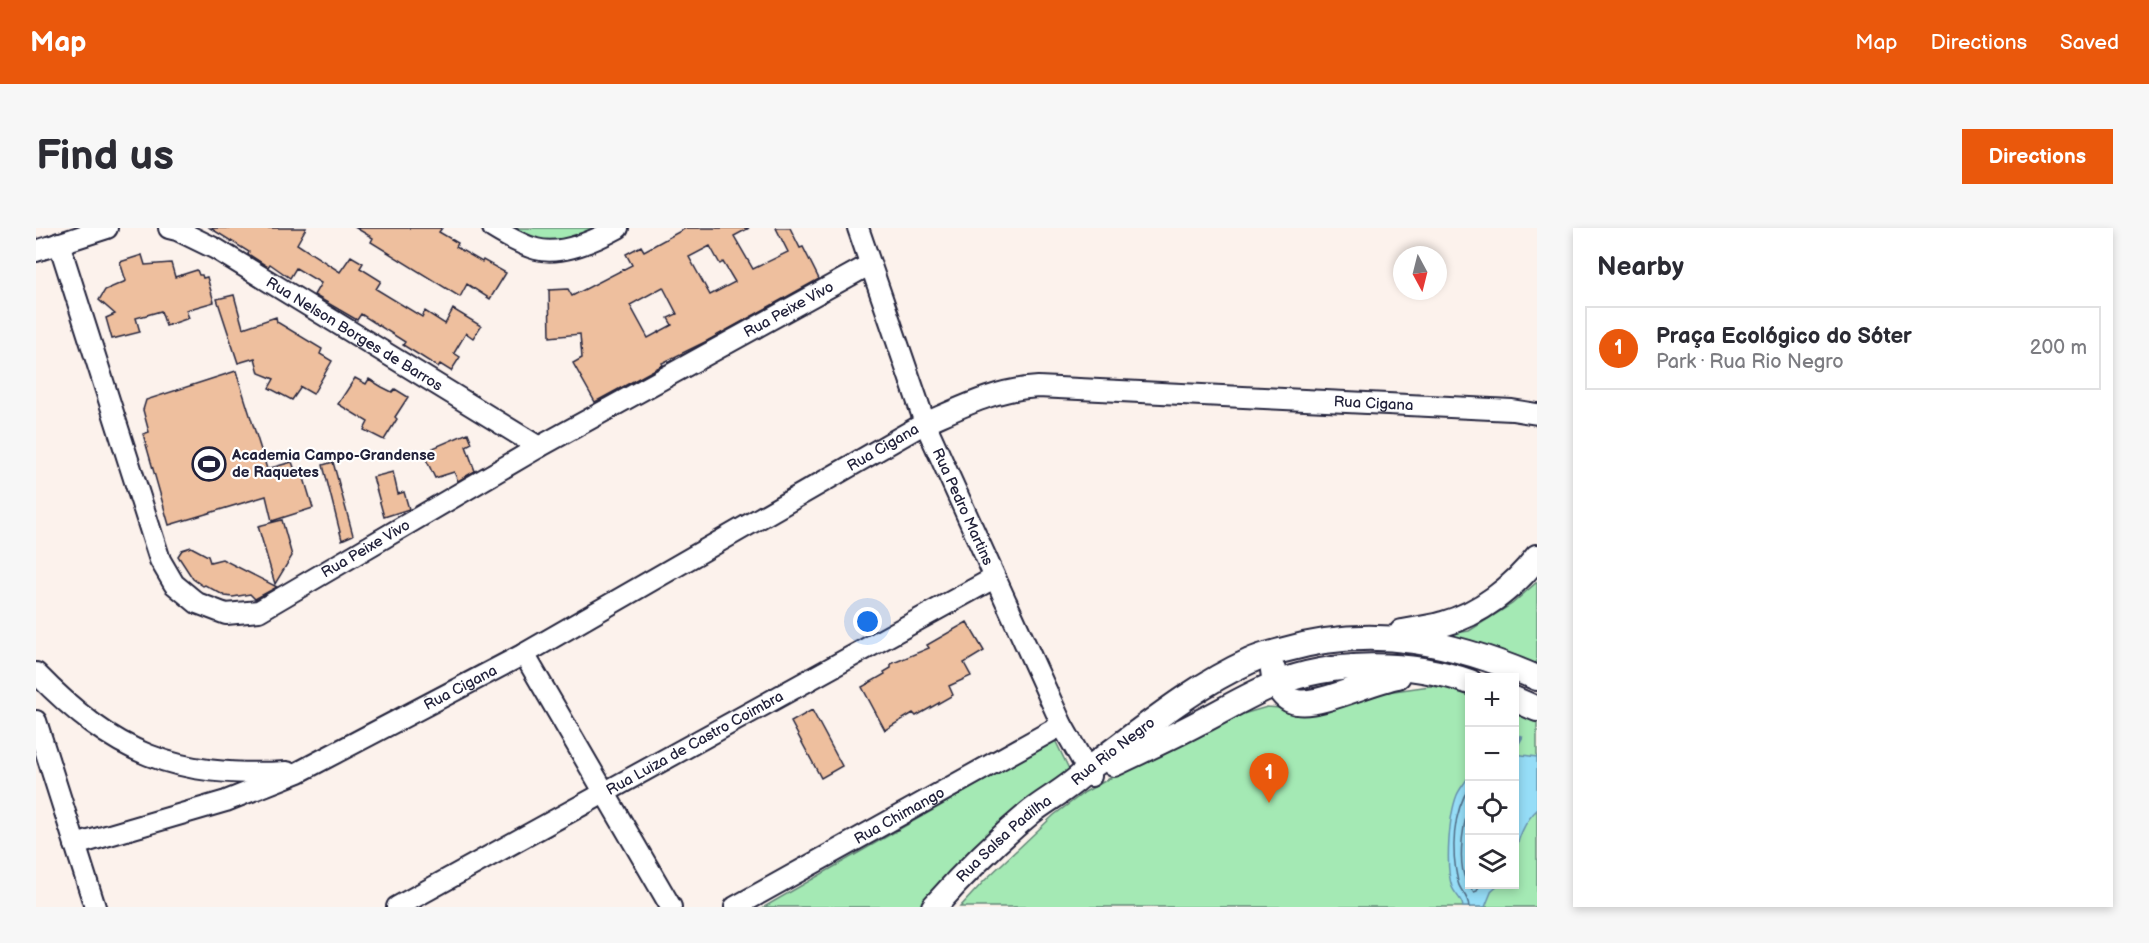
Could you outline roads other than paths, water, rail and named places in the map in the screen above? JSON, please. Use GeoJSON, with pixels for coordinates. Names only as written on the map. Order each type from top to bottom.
{"type":"FeatureCollection","features":[{"type":"Feature","properties":{"kind":"main road"},"geometry":{"type":"LineString","coordinates":[[1373,638],[1444,624],[1476,609],[1504,591],[1537,557]]}},
{"type":"Feature","properties":{"kind":"main road"},"geometry":{"type":"LineString","coordinates":[[1275,684],[1272,671],[1282,658],[1332,639]]}},
{"type":"Feature","properties":{"kind":"main road","name":"Rua Rio Negro"},"geometry":{"type":"LineString","coordinates":[[1086,775],[1198,689],[1251,660],[1308,643],[1332,639],[1414,640],[1464,650],[1537,678]]}},
{"type":"Feature","properties":{"kind":"main road","name":"Rua Rio Negro"},"geometry":{"type":"LineString","coordinates":[[1086,775],[1275,684],[1324,670],[1353,666],[1409,668],[1465,681]]}},
{"type":"Feature","properties":{"kind":"main road"},"geometry":{"type":"LineString","coordinates":[[1519,701],[1537,709]]}},
{"type":"Feature","properties":{"kind":"main road","name":"Rua Salsa Padilha"},"geometry":{"type":"LineString","coordinates":[[934,907],[978,860],[1015,826],[1048,799],[1086,775]]}},
{"type":"Feature","properties":{"kind":"street"},"geometry":{"type":"LineString","coordinates":[[36,251],[107,228]]}},
{"type":"Feature","properties":{"kind":"street","name":"Rua Nelson Borges de Barros"},"geometry":{"type":"LineString","coordinates":[[169,228],[216,249],[539,447]]}},
{"type":"Feature","properties":{"kind":"street"},"geometry":{"type":"LineString","coordinates":[[492,228],[537,249],[563,250],[618,228]]}},
{"type":"Feature","properties":{"kind":"street","name":"Rua Pedro Martins"},"geometry":{"type":"LineString","coordinates":[[858,228],[925,423],[1086,775]]}},
{"type":"Feature","properties":{"kind":"street","name":"Rua Peixe Vivo"},"geometry":{"type":"LineString","coordinates":[[59,243],[160,560],[174,584],[197,603],[226,614],[259,611],[539,447],[869,265]]}},
{"type":"Feature","properties":{"kind":"street","name":"Rua Cigana"},"geometry":{"type":"LineString","coordinates":[[75,845],[226,801],[299,772],[524,654],[925,423],[988,396],[1016,388],[1038,387],[1512,410],[1537,414]]}},
{"type":"Feature","properties":{"kind":"street","name":"Rua Luiza de Castro Coimbra"},"geometry":{"type":"LineString","coordinates":[[397,907],[994,578]]}},
{"type":"Feature","properties":{"kind":"street"},"geometry":{"type":"LineString","coordinates":[[524,654],[671,907]]}},
{"type":"Feature","properties":{"kind":"street","name":"Rua Cigana"},"geometry":{"type":"LineString","coordinates":[[36,673],[103,732],[136,751],[168,763],[208,771],[261,774],[299,772]]}},
{"type":"Feature","properties":{"kind":"street"},"geometry":{"type":"LineString","coordinates":[[36,721],[95,907]]}},
{"type":"Feature","properties":{"kind":"street","name":"Rua Chimango"},"geometry":{"type":"LineString","coordinates":[[735,907],[1062,725]]}},
{"type":"Feature","properties":{"kind":"water"},"geometry":{"type":"Polygon","coordinates":[[[1519,755],[1537,757],[1537,810],[1522,831],[1519,840],[1519,755]]]}},
{"type":"Feature","properties":{"kind":"water"},"geometry":{"type":"Polygon","coordinates":[[[1465,782],[1465,889],[1493,889],[1485,907],[1463,907],[1452,887],[1448,854],[1452,815],[1457,795],[1465,782]]]}},
{"type":"Feature","properties":{"kind":"place","name":"Academia Campo-Grandense de Raquetes"},"geometry":{"type":"Point","coordinates":[209,464]}},
{"type":"Feature","properties":{"kind":"place","name":"Praça Ecológico do Sóter"},"geometry":{"type":"Point","coordinates":[1269,803]}}]}
